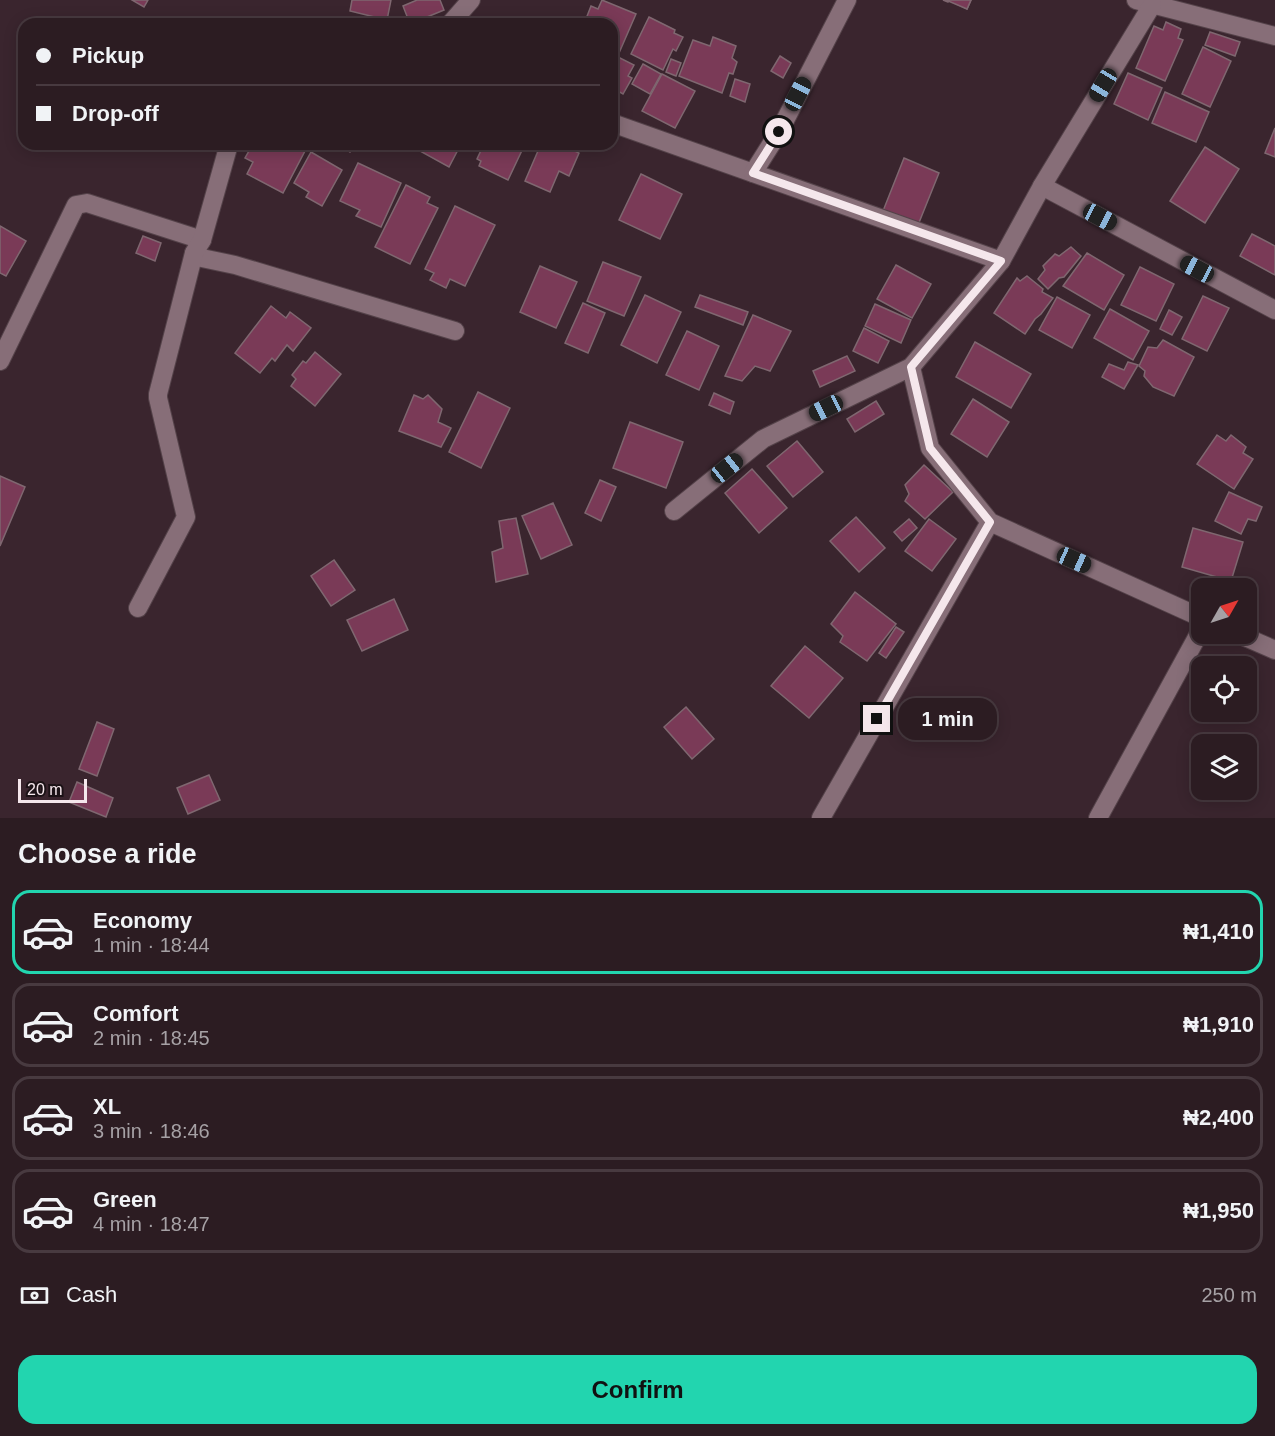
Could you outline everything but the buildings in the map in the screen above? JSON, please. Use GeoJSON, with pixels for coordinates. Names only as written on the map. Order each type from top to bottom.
{"type":"FeatureCollection","features":[{"type":"Feature","properties":{"kind":"street"},"geometry":{"type":"LineString","coordinates":[[455,18],[471,0]]}},
{"type":"Feature","properties":{"kind":"street"},"geometry":{"type":"LineString","coordinates":[[753,173],[779,132],[847,0]]}},
{"type":"Feature","properties":{"kind":"street"},"geometry":{"type":"LineString","coordinates":[[674,511],[763,439],[911,367],[1001,261],[1144,2],[1275,36]]}},
{"type":"Feature","properties":{"kind":"street"},"geometry":{"type":"LineString","coordinates":[[618,125],[1001,261]]}},
{"type":"Feature","properties":{"kind":"street"},"geometry":{"type":"LineString","coordinates":[[138,608],[186,517],[158,398],[198,247],[227,150]]}},
{"type":"Feature","properties":{"kind":"street"},"geometry":{"type":"LineString","coordinates":[[1042,186],[1275,310]]}},
{"type":"Feature","properties":{"kind":"street"},"geometry":{"type":"LineString","coordinates":[[0,361],[76,205],[87,203],[198,247]]}},
{"type":"Feature","properties":{"kind":"street"},"geometry":{"type":"LineString","coordinates":[[198,247],[197,257],[235,265],[455,331]]}},
{"type":"Feature","properties":{"kind":"street"},"geometry":{"type":"LineString","coordinates":[[911,367],[930,448],[990,522],[1191,613]]}},
{"type":"Feature","properties":{"kind":"street"},"geometry":{"type":"LineString","coordinates":[[821,818],[990,522]]}},
{"type":"Feature","properties":{"kind":"street"},"geometry":{"type":"LineString","coordinates":[[1257,642],[1275,650]]}},
{"type":"Feature","properties":{"kind":"street"},"geometry":{"type":"LineString","coordinates":[[1098,818],[1193,644]]}},
{"type":"Feature","properties":{"kind":"route"},"geometry":{"type":"LineString","coordinates":[[779,132],[753,173],[1001,261],[911,367],[930,448],[990,522],[877,719]]}}]}
